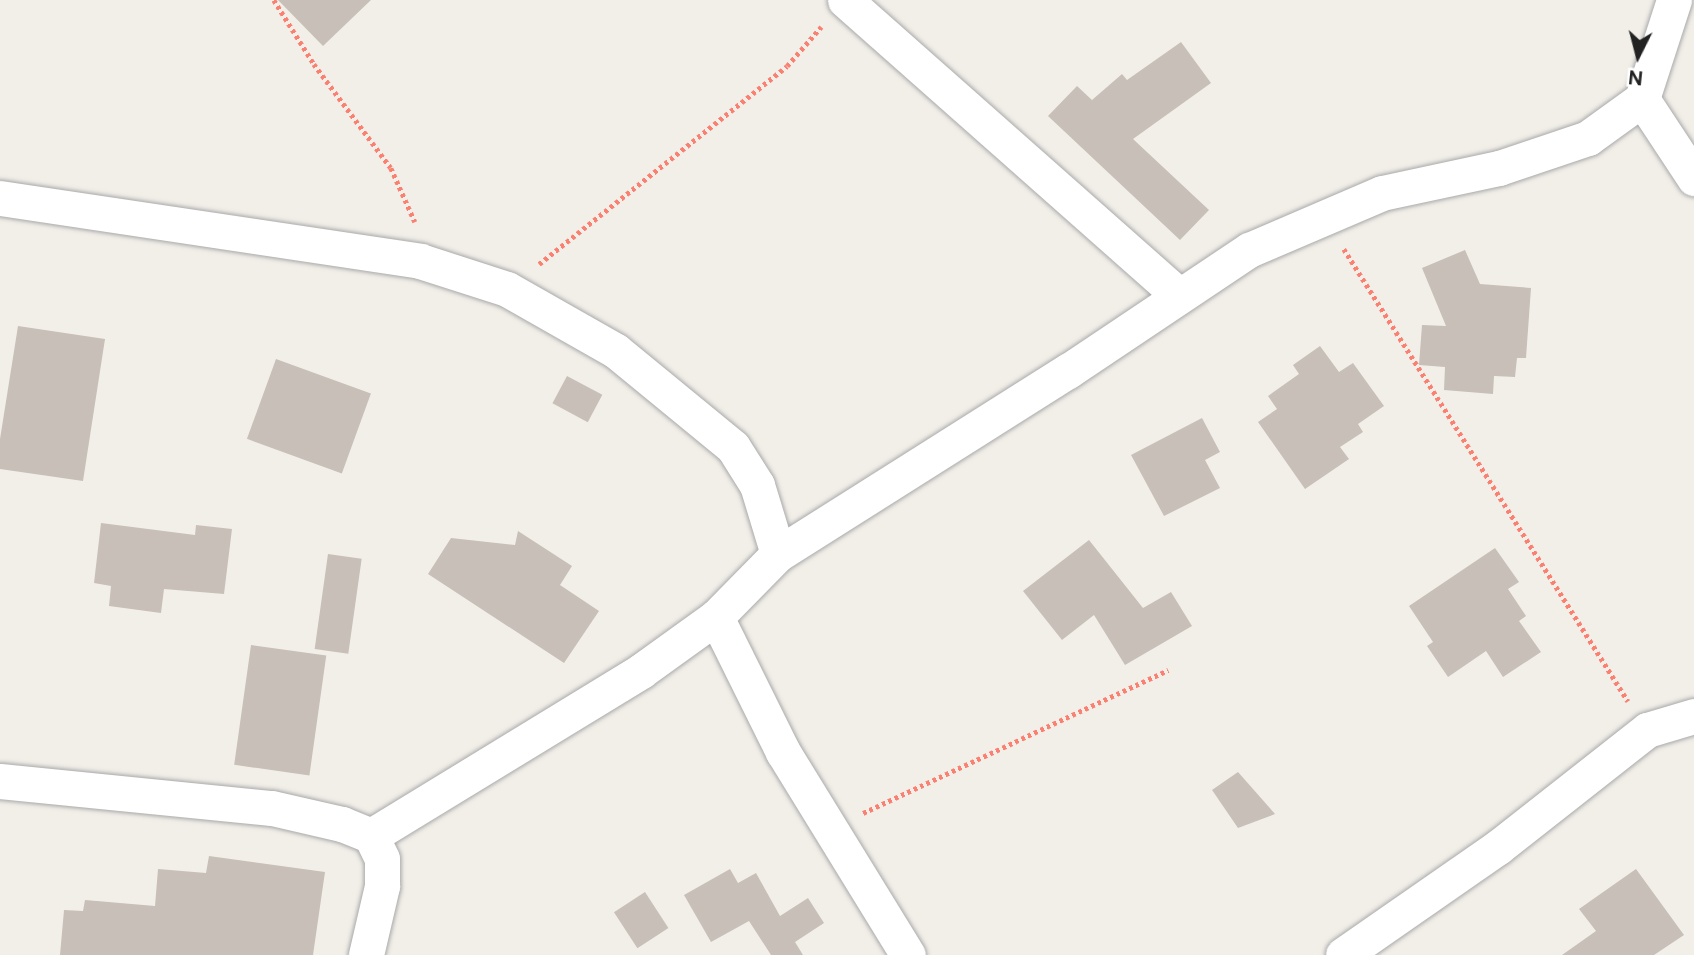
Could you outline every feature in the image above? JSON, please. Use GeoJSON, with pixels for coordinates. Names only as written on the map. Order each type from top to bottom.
{"type":"FeatureCollection","features":[{"type":"Feature","properties":{"kind":"street"},"geometry":{"type":"LineString","coordinates":[[845,0],[1179,296]]}},
{"type":"Feature","properties":{"kind":"street"},"geometry":{"type":"LineString","coordinates":[[371,836],[640,671],[716,617],[778,554],[1249,250],[1323,216],[1382,193],[1499,168],[1588,138],[1642,99],[1674,0]]}},
{"type":"Feature","properties":{"kind":"street"},"geometry":{"type":"LineString","coordinates":[[1642,99],[1694,178]]}},
{"type":"Feature","properties":{"kind":"street"},"geometry":{"type":"LineString","coordinates":[[0,198],[420,261],[507,289],[616,351],[733,447],[757,485],[778,554]]}},
{"type":"Feature","properties":{"kind":"street"},"geometry":{"type":"LineString","coordinates":[[716,617],[783,752],[908,955]]}},
{"type":"Feature","properties":{"kind":"street"},"geometry":{"type":"LineString","coordinates":[[1343,955],[1497,848],[1647,730],[1694,716]]}},
{"type":"Feature","properties":{"kind":"street"},"geometry":{"type":"LineString","coordinates":[[0,780],[272,808],[342,824],[371,836],[382,859],[382,886],[366,955]]}},
{"type":"Feature","properties":{"kind":"path"},"geometry":{"type":"LineString","coordinates":[[274,0],[314,64],[391,168],[414,214],[420,261]]}},
{"type":"Feature","properties":{"kind":"path"},"geometry":{"type":"LineString","coordinates":[[507,289],[787,66],[845,0]]}},
{"type":"Feature","properties":{"kind":"path"},"geometry":{"type":"LineString","coordinates":[[1323,216],[1647,730]]}},
{"type":"Feature","properties":{"kind":"path"},"geometry":{"type":"LineString","coordinates":[[831,828],[1168,670]]}},
{"type":"Feature","properties":{"kind":"building"},"geometry":{"type":"Polygon","coordinates":[[[278,0],[371,0],[323,46],[278,0]]]}},
{"type":"Feature","properties":{"kind":"building"},"geometry":{"type":"Polygon","coordinates":[[[1181,42],[1211,83],[1133,139],[1209,210],[1180,240],[1048,116],[1077,86],[1092,100],[1122,74],[1127,80],[1181,42]]]}},
{"type":"Feature","properties":{"kind":"building"},"geometry":{"type":"Polygon","coordinates":[[[1465,250],[1480,284],[1531,288],[1526,358],[1517,358],[1515,377],[1494,376],[1493,394],[1444,390],[1445,367],[1419,365],[1422,325],[1446,326],[1422,268],[1465,250]]]}},
{"type":"Feature","properties":{"kind":"building"},"geometry":{"type":"Polygon","coordinates":[[[18,326],[105,339],[83,481],[0,469],[0,439],[18,326]]]}},
{"type":"Feature","properties":{"kind":"building"},"geometry":{"type":"Polygon","coordinates":[[[1320,346],[1339,372],[1353,363],[1384,406],[1358,424],[1363,432],[1340,447],[1349,459],[1305,489],[1258,422],[1277,409],[1268,396],[1299,374],[1293,365],[1320,346]]]}},
{"type":"Feature","properties":{"kind":"building"},"geometry":{"type":"Polygon","coordinates":[[[276,359],[371,394],[342,473],[247,439],[276,359]]]}},
{"type":"Feature","properties":{"kind":"building"},"geometry":{"type":"Polygon","coordinates":[[[567,376],[602,395],[588,422],[552,403],[567,376]]]}},
{"type":"Feature","properties":{"kind":"building"},"geometry":{"type":"Polygon","coordinates":[[[1202,418],[1220,452],[1205,460],[1220,488],[1164,516],[1131,455],[1202,418]]]}},
{"type":"Feature","properties":{"kind":"building"},"geometry":{"type":"Polygon","coordinates":[[[101,523],[195,535],[196,525],[232,529],[224,594],[164,589],[161,613],[109,606],[111,586],[94,583],[101,523]]]}},
{"type":"Feature","properties":{"kind":"building"},"geometry":{"type":"Polygon","coordinates":[[[518,531],[572,566],[560,585],[599,611],[564,663],[428,574],[451,538],[515,545],[518,531]]]}},
{"type":"Feature","properties":{"kind":"building"},"geometry":{"type":"Polygon","coordinates":[[[1089,540],[1143,608],[1171,592],[1192,626],[1125,665],[1094,615],[1062,640],[1023,591],[1089,540]]]}},
{"type":"Feature","properties":{"kind":"building"},"geometry":{"type":"Polygon","coordinates":[[[1495,548],[1519,582],[1508,589],[1526,616],[1519,621],[1541,652],[1503,677],[1486,651],[1448,677],[1427,646],[1433,642],[1409,606],[1495,548]]]}},
{"type":"Feature","properties":{"kind":"building"},"geometry":{"type":"Polygon","coordinates":[[[328,554],[362,559],[348,654],[315,649],[328,554]]]}},
{"type":"Feature","properties":{"kind":"building"},"geometry":{"type":"Polygon","coordinates":[[[251,645],[326,656],[309,775],[234,765],[251,645]]]}},
{"type":"Feature","properties":{"kind":"building"},"geometry":{"type":"Polygon","coordinates":[[[1238,772],[1275,814],[1238,828],[1212,790],[1238,772]]]}},
{"type":"Feature","properties":{"kind":"building"},"geometry":{"type":"Polygon","coordinates":[[[209,856],[325,872],[313,955],[60,955],[64,910],[83,911],[85,900],[155,906],[158,869],[206,873],[209,856]]]}},
{"type":"Feature","properties":{"kind":"building"},"geometry":{"type":"Polygon","coordinates":[[[730,869],[738,883],[756,873],[780,916],[808,898],[824,923],[795,942],[803,955],[771,955],[749,921],[711,942],[684,895],[730,869]]]}},
{"type":"Feature","properties":{"kind":"building"},"geometry":{"type":"Polygon","coordinates":[[[1636,869],[1684,935],[1654,955],[1562,955],[1596,931],[1579,909],[1636,869]]]}},
{"type":"Feature","properties":{"kind":"building"},"geometry":{"type":"Polygon","coordinates":[[[645,892],[668,928],[637,948],[614,912],[645,892]]]}}]}
